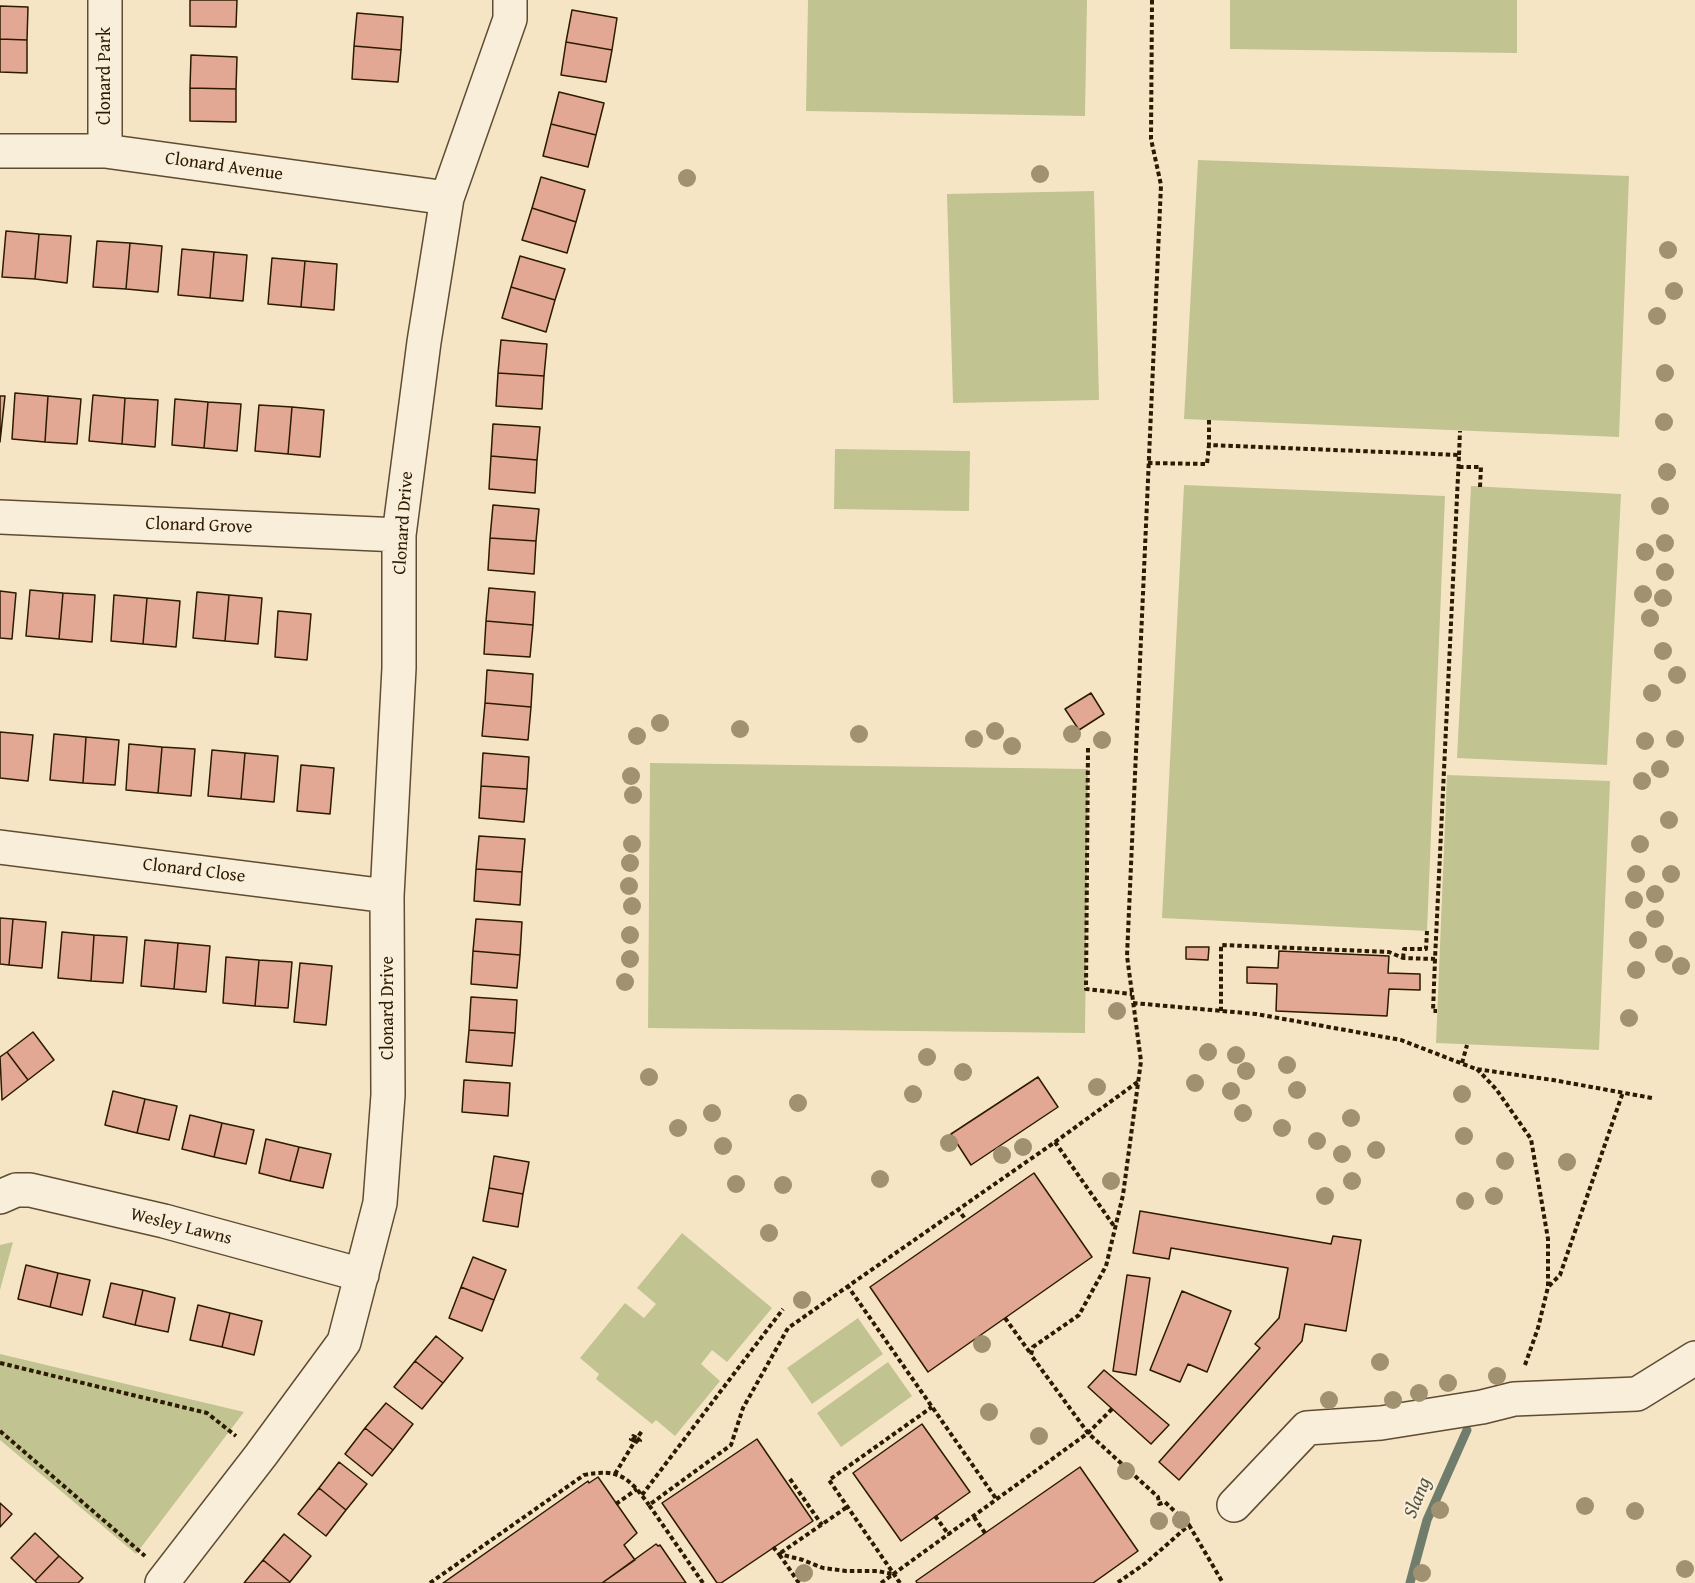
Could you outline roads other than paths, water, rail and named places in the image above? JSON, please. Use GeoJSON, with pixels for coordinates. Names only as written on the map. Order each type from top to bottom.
{"type":"FeatureCollection","features":[{"type":"Feature","properties":{"kind":"street","name":"Clonard Park"},"geometry":{"type":"LineString","coordinates":[[105,0],[105,151]]}},
{"type":"Feature","properties":{"kind":"street","name":"Clonard Drive"},"geometry":{"type":"LineString","coordinates":[[362,1275],[380,1203],[388,1095],[387,896],[399,668],[399,535],[425,333],[447,198],[510,20],[510,0]]}},
{"type":"Feature","properties":{"kind":"street","name":"Clonard Avenue"},"geometry":{"type":"LineString","coordinates":[[0,151],[105,151],[447,198]]}},
{"type":"Feature","properties":{"kind":"street","name":"Clonard Grove"},"geometry":{"type":"LineString","coordinates":[[0,517],[399,535]]}},
{"type":"Feature","properties":{"kind":"street","name":"Clonard Close"},"geometry":{"type":"LineString","coordinates":[[0,847],[387,896]]}},
{"type":"Feature","properties":{"kind":"street","name":"Wesley Lawns"},"geometry":{"type":"LineString","coordinates":[[0,1197],[16,1190],[30,1190],[164,1221],[362,1275]]}},
{"type":"Feature","properties":{"kind":"street"},"geometry":{"type":"LineString","coordinates":[[165,1579],[261,1455],[344,1342],[362,1275]]}},
{"type":"Feature","properties":{"kind":"street"},"geometry":{"type":"LineString","coordinates":[[1234,1505],[1307,1428],[1380,1423],[1482,1407],[1514,1399],[1637,1394],[1695,1358]]}},
{"type":"Feature","properties":{"kind":"waterway","name":"Slang"},"geometry":{"type":"LineString","coordinates":[[1410,1583],[1427,1520],[1467,1430]]}}]}
